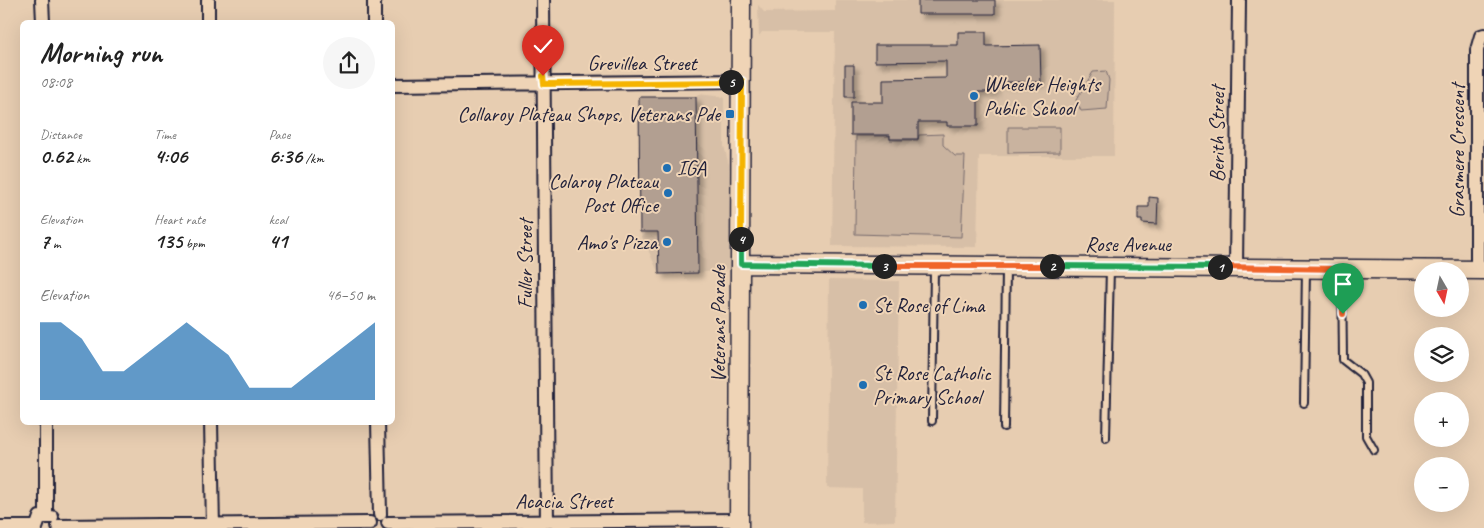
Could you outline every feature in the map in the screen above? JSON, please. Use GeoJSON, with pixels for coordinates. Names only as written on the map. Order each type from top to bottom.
{"type":"FeatureCollection","features":[{"type":"Feature","properties":{"kind":"street"},"geometry":{"type":"LineString","coordinates":[[42,0],[43,20]]}},
{"type":"Feature","properties":{"kind":"street"},"geometry":{"type":"LineString","coordinates":[[208,0],[208,20]]}},
{"type":"Feature","properties":{"kind":"street"},"geometry":{"type":"LineString","coordinates":[[374,0],[374,20]]}},
{"type":"Feature","properties":{"kind":"street","name":"Fuller Street"},"geometry":{"type":"LineString","coordinates":[[543,0],[546,525]]}},
{"type":"Feature","properties":{"kind":"street","name":"Veterans Parade"},"geometry":{"type":"LineString","coordinates":[[739,524],[741,0]]}},
{"type":"Feature","properties":{"kind":"street","name":"Berith Street"},"geometry":{"type":"LineString","coordinates":[[1236,268],[1239,0]]}},
{"type":"Feature","properties":{"kind":"street","name":"Grasmere Crescent"},"geometry":{"type":"LineString","coordinates":[[1481,270],[1477,50],[1481,36],[1484,35]]}},
{"type":"Feature","properties":{"kind":"street","name":"Grevillea Street"},"geometry":{"type":"LineString","coordinates":[[395,85],[742,81]]}},
{"type":"Feature","properties":{"kind":"street","name":"Rose Avenue"},"geometry":{"type":"LineString","coordinates":[[741,264],[1481,270]]}},
{"type":"Feature","properties":{"kind":"street"},"geometry":{"type":"LineString","coordinates":[[46,425],[46,515]]}},
{"type":"Feature","properties":{"kind":"street"},"geometry":{"type":"LineString","coordinates":[[211,425],[212,527]]}},
{"type":"Feature","properties":{"kind":"street"},"geometry":{"type":"LineString","coordinates":[[378,425],[379,523]]}},
{"type":"Feature","properties":{"kind":"street"},"geometry":{"type":"LineString","coordinates":[[0,527],[36,527],[40,517],[46,515],[53,517],[58,527]]}},
{"type":"Feature","properties":{"kind":"street","name":"Acacia Street"},"geometry":{"type":"LineString","coordinates":[[58,527],[212,527],[379,523],[546,525],[739,524]]}},
{"type":"Feature","properties":{"kind":"lane"},"geometry":{"type":"LineString","coordinates":[[932,421],[934,266]]}},
{"type":"Feature","properties":{"kind":"lane"},"geometry":{"type":"LineString","coordinates":[[1004,427],[1006,266]]}},
{"type":"Feature","properties":{"kind":"lane"},"geometry":{"type":"LineString","coordinates":[[1106,438],[1110,267]]}},
{"type":"Feature","properties":{"kind":"lane"},"geometry":{"type":"LineString","coordinates":[[1304,403],[1306,268]]}},
{"type":"Feature","properties":{"kind":"lane"},"geometry":{"type":"LineString","coordinates":[[1342,269],[1344,360],[1361,374],[1366,383],[1366,436],[1374,450]]}},
{"type":"Feature","properties":{"kind":"shaded area","name":"Wheeler Heights Public School"},"geometry":{"type":"Polygon","coordinates":[[[835,0],[1115,0],[1114,156],[979,156],[977,247],[832,246],[835,32],[762,32],[759,36],[758,5],[764,12],[835,11],[835,0]]]}},
{"type":"Feature","properties":{"kind":"shaded area"},"geometry":{"type":"Polygon","coordinates":[[[1106,71],[1109,80],[1107,109],[1081,111],[1076,100],[1093,72],[1106,71]]]}},
{"type":"Feature","properties":{"kind":"shaded area"},"geometry":{"type":"Polygon","coordinates":[[[698,94],[724,97],[724,146],[729,165],[729,269],[698,273],[659,274],[640,232],[639,97],[696,97],[698,94]]]}},
{"type":"Feature","properties":{"kind":"shaded area"},"geometry":{"type":"Polygon","coordinates":[[[1008,127],[1060,127],[1060,152],[1008,153],[1008,127]]]}},
{"type":"Feature","properties":{"kind":"shaded area"},"geometry":{"type":"Polygon","coordinates":[[[943,134],[943,145],[955,156],[965,156],[961,237],[855,234],[856,136],[890,136],[890,140],[918,140],[919,135],[943,134]]]}},
{"type":"Feature","properties":{"kind":"shaded area","name":"St Rose Catholic Primary School"},"geometry":{"type":"Polygon","coordinates":[[[829,280],[899,281],[895,521],[862,522],[862,489],[827,488],[829,280]]]}},
{"type":"Feature","properties":{"kind":"building"},"geometry":{"type":"Polygon","coordinates":[[[918,0],[995,0],[995,14],[918,14],[918,0]]]}},
{"type":"Feature","properties":{"kind":"building"},"geometry":{"type":"Polygon","coordinates":[[[958,32],[986,32],[986,46],[1040,45],[1041,82],[994,82],[994,92],[978,92],[978,126],[947,126],[947,122],[918,122],[918,139],[890,139],[890,135],[851,135],[851,102],[883,102],[883,79],[946,78],[946,61],[875,62],[875,45],[958,45],[958,32]]]}},
{"type":"Feature","properties":{"kind":"building"},"geometry":{"type":"Polygon","coordinates":[[[845,65],[854,65],[854,97],[845,97],[845,65]]]}},
{"type":"Feature","properties":{"kind":"building"},"geometry":{"type":"Polygon","coordinates":[[[639,97],[696,97],[698,273],[659,274],[658,232],[640,232],[639,97]]]}},
{"type":"Feature","properties":{"kind":"building"},"geometry":{"type":"Polygon","coordinates":[[[1149,197],[1158,198],[1157,224],[1142,223],[1142,220],[1138,220],[1138,207],[1149,207],[1149,197]]]}},
{"type":"Feature","properties":{"kind":"place","name":"Wheeler Heights Public School"},"geometry":{"type":"Point","coordinates":[974,96]}},
{"type":"Feature","properties":{"kind":"place","name":"Collaroy Plateau Shops, Veterans Pde"},"geometry":{"type":"Point","coordinates":[730,114]}},
{"type":"Feature","properties":{"kind":"place","name":"IGA"},"geometry":{"type":"Point","coordinates":[667,168]}},
{"type":"Feature","properties":{"kind":"place","name":"Colaroy Plateau Post Office"},"geometry":{"type":"Point","coordinates":[668,193]}},
{"type":"Feature","properties":{"kind":"place","name":"Amo's Pizza"},"geometry":{"type":"Point","coordinates":[667,242]}},
{"type":"Feature","properties":{"kind":"place","name":"St Rose of Lima"},"geometry":{"type":"Point","coordinates":[863,305]}},
{"type":"Feature","properties":{"kind":"place","name":"St Rose Catholic Primary School"},"geometry":{"type":"Point","coordinates":[863,385]}},
{"type":"Feature","properties":{"kind":"route"},"geometry":{"type":"LineString","coordinates":[[543,76],[544,84],[742,81],[741,264],[1164,266],[1342,269],[1343,314]]}}]}
